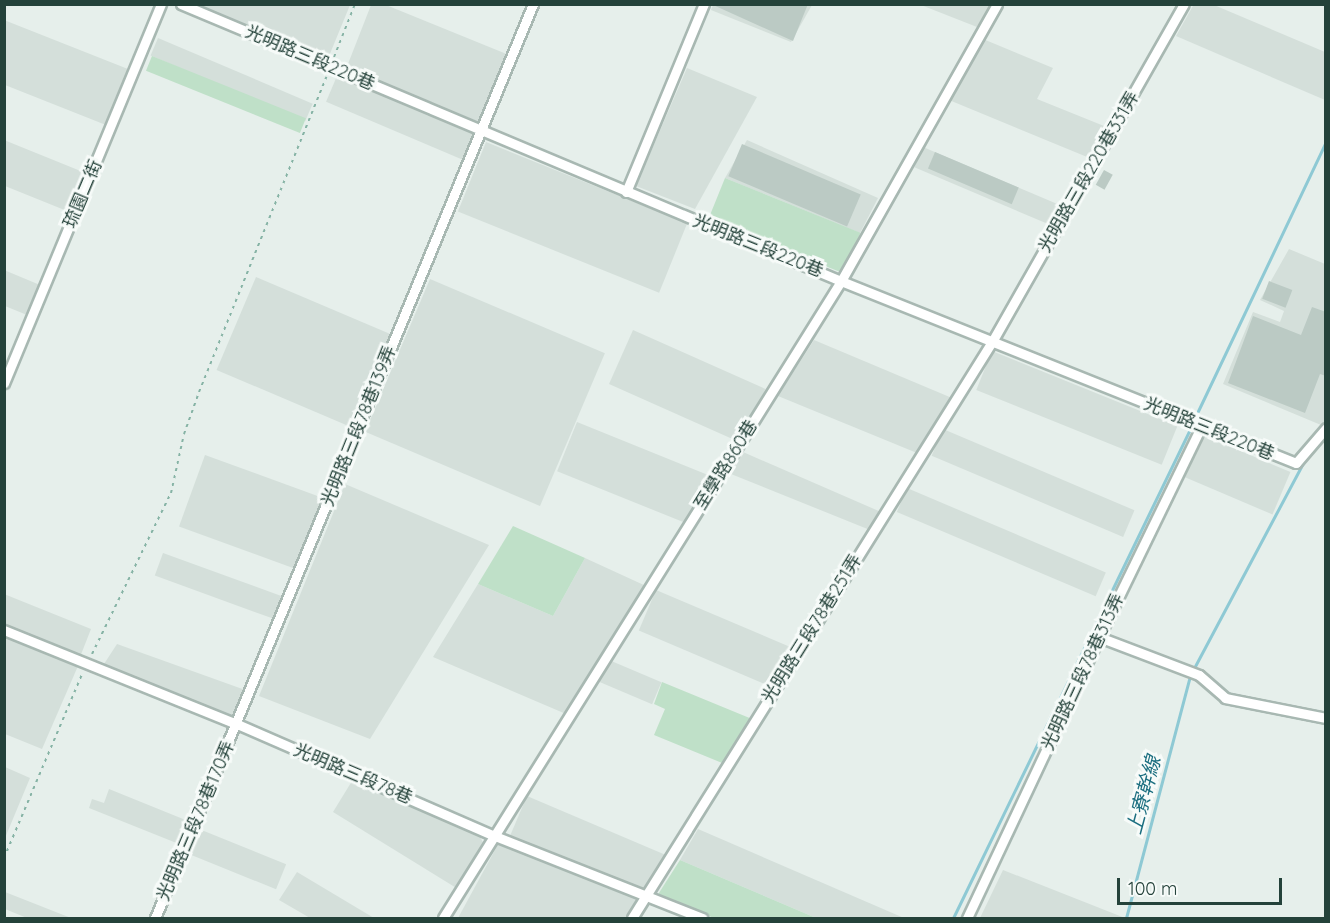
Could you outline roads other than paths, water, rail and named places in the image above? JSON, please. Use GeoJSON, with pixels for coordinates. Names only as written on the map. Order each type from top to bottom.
{"type":"FeatureCollection","features":[{"type":"Feature","properties":{"kind":"street","name":"琉園二街"},"geometry":{"type":"LineString","coordinates":[[4,383],[161,4]]}},
{"type":"Feature","properties":{"kind":"street","name":"光明路三段220巷"},"geometry":{"type":"LineString","coordinates":[[181,4],[841,281],[993,340],[1201,427],[1296,463],[1326,428]]}},
{"type":"Feature","properties":{"kind":"street","name":"光明路三段78巷139弄"},"geometry":{"type":"LineString","coordinates":[[237,724],[533,4]]}},
{"type":"Feature","properties":{"kind":"street"},"geometry":{"type":"LineString","coordinates":[[626,192],[704,4]]}},
{"type":"Feature","properties":{"kind":"street","name":"至學路860巷"},"geometry":{"type":"LineString","coordinates":[[443,918],[841,281],[997,4]]}},
{"type":"Feature","properties":{"kind":"street","name":"光明路三段220巷331弄"},"geometry":{"type":"LineString","coordinates":[[993,340],[1184,4]]}},
{"type":"Feature","properties":{"kind":"street","name":"光明路三段78巷251弄"},"geometry":{"type":"LineString","coordinates":[[632,918],[993,340]]}},
{"type":"Feature","properties":{"kind":"street","name":"光明路三段78巷313弄"},"geometry":{"type":"LineString","coordinates":[[967,918],[1201,427]]}},
{"type":"Feature","properties":{"kind":"street","name":"光明路三段78巷"},"geometry":{"type":"LineString","coordinates":[[4,630],[237,724],[495,836],[702,918]]}},
{"type":"Feature","properties":{"kind":"street"},"geometry":{"type":"LineString","coordinates":[[1099,637],[1199,675],[1225,698],[1326,718]]}},
{"type":"Feature","properties":{"kind":"street","name":"光明路三段78巷170弄"},"geometry":{"type":"LineString","coordinates":[[155,918],[237,724]]}},
{"type":"Feature","properties":{"kind":"waterway"},"geometry":{"type":"LineString","coordinates":[[1198,411],[1326,141]]}},
{"type":"Feature","properties":{"kind":"waterway"},"geometry":{"type":"LineString","coordinates":[[953,918],[1190,429]]}},
{"type":"Feature","properties":{"kind":"waterway"},"geometry":{"type":"LineString","coordinates":[[1194,668],[1305,459]]}},
{"type":"Feature","properties":{"kind":"waterway","name":"上寮幹線"},"geometry":{"type":"LineString","coordinates":[[1126,918],[1189,679]]}}]}
